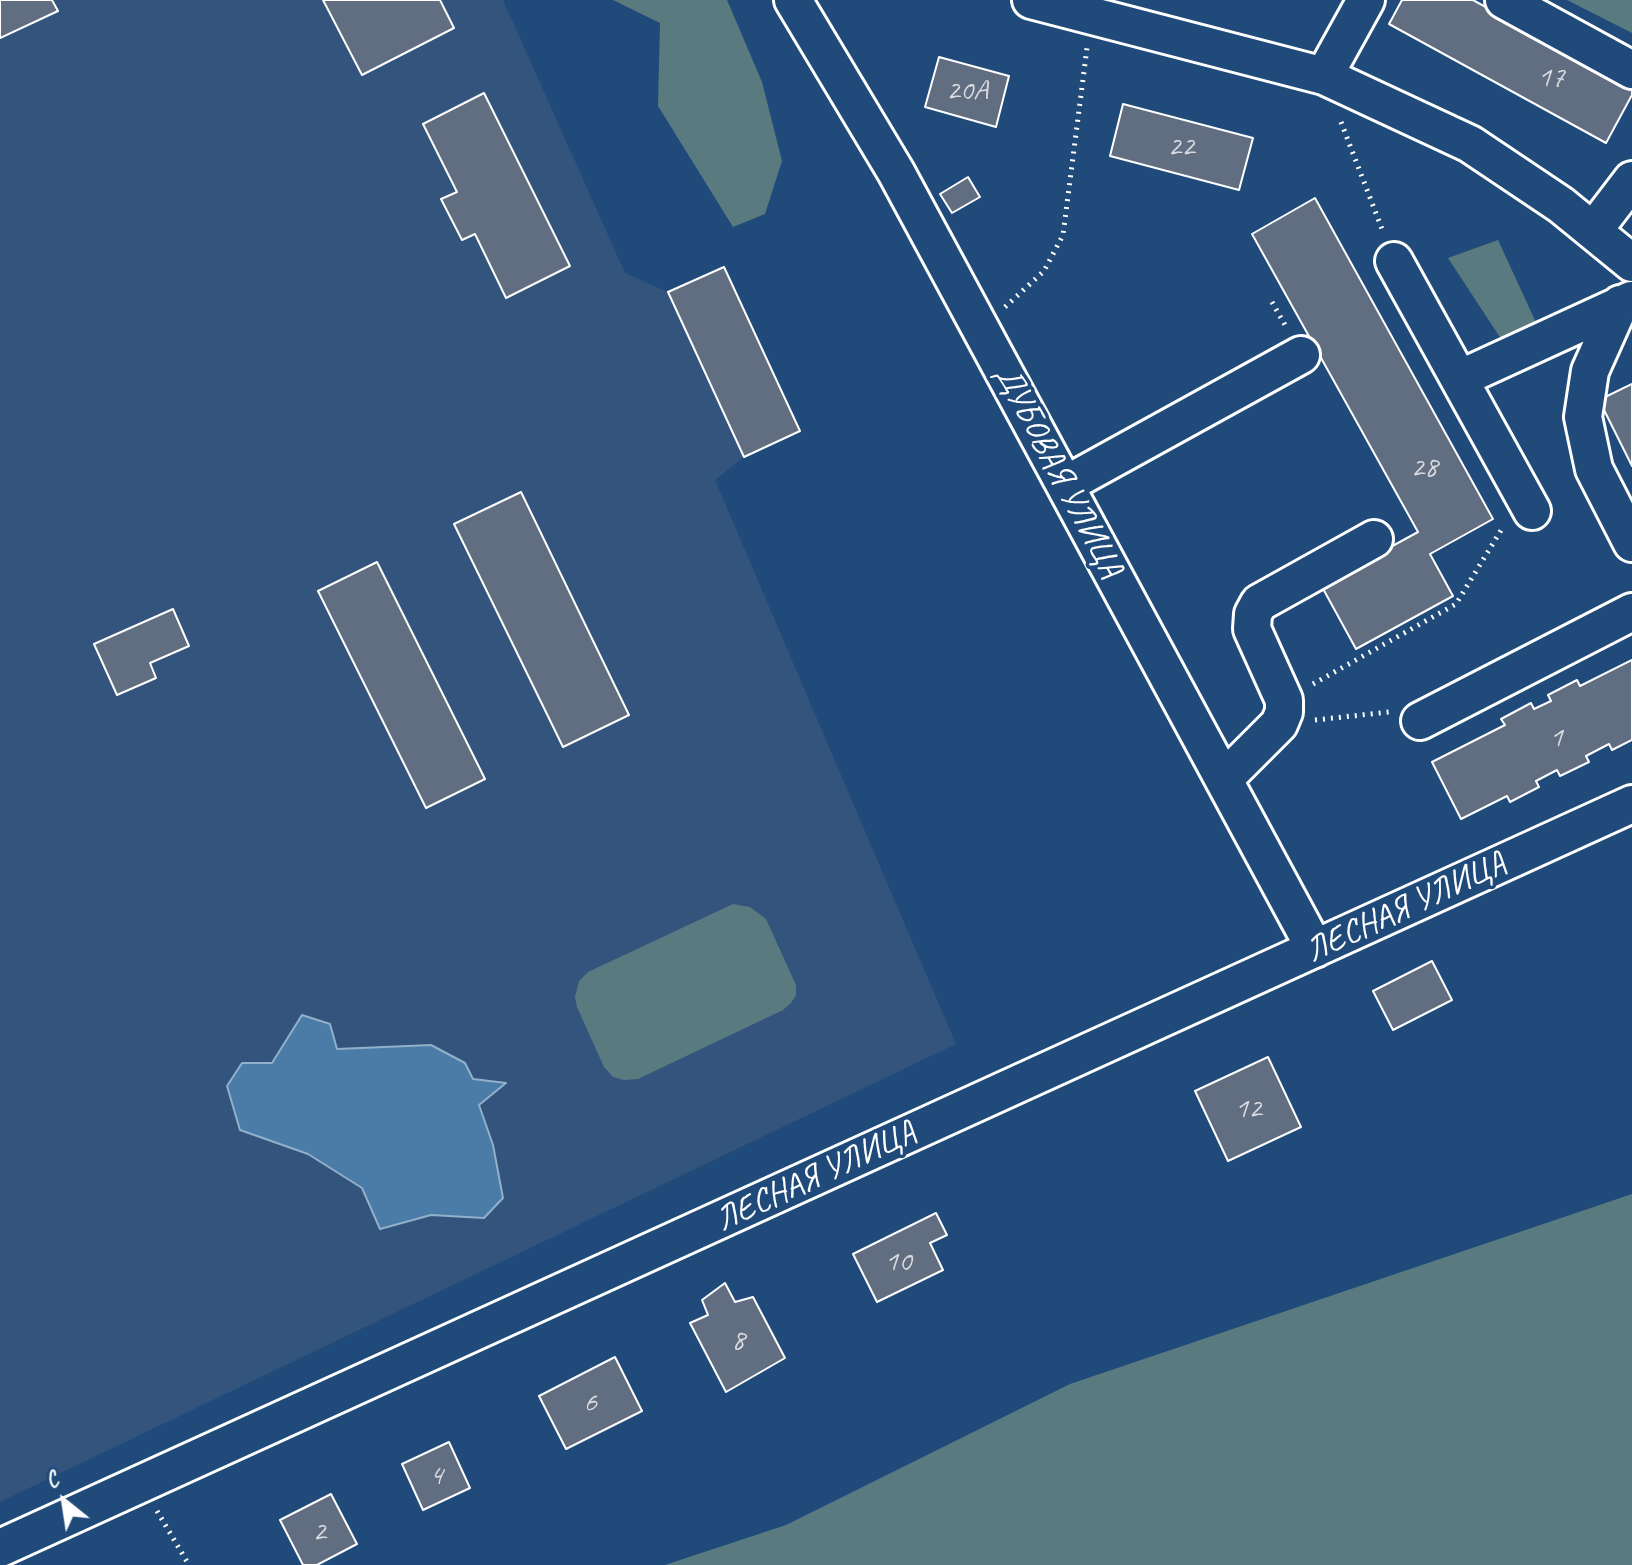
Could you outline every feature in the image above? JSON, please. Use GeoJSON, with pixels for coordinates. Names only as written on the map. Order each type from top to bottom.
{"type":"FeatureCollection","features":[{"type":"Feature","properties":{"kind":"street","name":"ДУБОВАЯ УЛИЦА"},"geometry":{"type":"LineString","coordinates":[[793,0],[896,172],[1315,949]]}},
{"type":"Feature","properties":{"kind":"street"},"geometry":{"type":"LineString","coordinates":[[1031,0],[1084,8],[1324,76],[1470,144],[1561,205],[1632,263]]}},
{"type":"Feature","properties":{"kind":"street"},"geometry":{"type":"LineString","coordinates":[[1324,76],[1366,0]]}},
{"type":"Feature","properties":{"kind":"street"},"geometry":{"type":"LineString","coordinates":[[1504,0],[1632,70]]}},
{"type":"Feature","properties":{"kind":"street"},"geometry":{"type":"LineString","coordinates":[[1593,231],[1632,180]]}},
{"type":"Feature","properties":{"kind":"street"},"geometry":{"type":"LineString","coordinates":[[1394,261],[1459,379],[1520,516]]}},
{"type":"Feature","properties":{"kind":"street"},"geometry":{"type":"LineString","coordinates":[[1459,379],[1626,302]]}},
{"type":"Feature","properties":{"kind":"street"},"geometry":{"type":"LineString","coordinates":[[1626,302],[1590,371],[1583,417],[1594,469],[1632,543]]}},
{"type":"Feature","properties":{"kind":"street"},"geometry":{"type":"LineString","coordinates":[[1065,485],[1301,355]]}},
{"type":"Feature","properties":{"kind":"street"},"geometry":{"type":"LineString","coordinates":[[1224,779],[1281,712],[1252,629],[1253,614],[1259,603],[1374,539]]}},
{"type":"Feature","properties":{"kind":"street"},"geometry":{"type":"LineString","coordinates":[[1420,721],[1632,612]]}},
{"type":"Feature","properties":{"kind":"street","name":"ЛЕСНАЯ УЛИЦА"},"geometry":{"type":"LineString","coordinates":[[0,1548],[1632,804]]}},
{"type":"Feature","properties":{"kind":"path"},"geometry":{"type":"LineString","coordinates":[[981,330],[1044,271],[1063,235],[1089,32],[1084,8]]}},
{"type":"Feature","properties":{"kind":"path"},"geometry":{"type":"LineString","coordinates":[[1353,155],[1394,261]]}},
{"type":"Feature","properties":{"kind":"path"},"geometry":{"type":"LineString","coordinates":[[1281,712],[1456,604],[1520,516]]}},
{"type":"Feature","properties":{"kind":"path"},"geometry":{"type":"LineString","coordinates":[[1281,712],[1404,710],[1420,721]]}},
{"type":"Feature","properties":{"kind":"path"},"geometry":{"type":"LineString","coordinates":[[141,1484],[189,1565]]}},
{"type":"Feature","properties":{"kind":"shaded area"},"geometry":{"type":"Polygon","coordinates":[[[0,0],[503,0],[625,273],[668,292],[744,457],[715,480],[956,1044],[0,1502],[0,0]]]}},
{"type":"Feature","properties":{"kind":"shaded area"},"geometry":{"type":"Polygon","coordinates":[[[302,1015],[330,1024],[337,1049],[431,1045],[465,1063],[473,1079],[506,1083],[479,1105],[493,1145],[503,1198],[484,1218],[431,1215],[380,1229],[362,1188],[308,1154],[240,1130],[227,1086],[242,1063],[272,1063],[302,1015]]]}},
{"type":"Feature","properties":{"kind":"green space"},"geometry":{"type":"Polygon","coordinates":[[[613,0],[727,0],[762,82],[782,161],[765,214],[733,227],[658,106],[660,23],[613,0]]]}},
{"type":"Feature","properties":{"kind":"green space"},"geometry":{"type":"Polygon","coordinates":[[[1567,0],[1632,0],[1632,33],[1567,0]]]}},
{"type":"Feature","properties":{"kind":"green space"},"geometry":{"type":"Polygon","coordinates":[[[1498,240],[1539,329],[1505,345],[1448,258],[1498,240]]]}},
{"type":"Feature","properties":{"kind":"green space"},"geometry":{"type":"Polygon","coordinates":[[[733,904],[750,907],[766,919],[796,985],[796,995],[791,1003],[783,1010],[638,1079],[613,1077],[604,1067],[577,1007],[575,997],[579,981],[588,972],[733,904]]]}},
{"type":"Feature","properties":{"kind":"green space"},"geometry":{"type":"Polygon","coordinates":[[[1632,1194],[1632,1565],[665,1565],[786,1525],[1070,1384],[1632,1194]]]}},
{"type":"Feature","properties":{"kind":"building"},"geometry":{"type":"Polygon","coordinates":[[[0,0],[52,0],[58,11],[0,38],[0,0]]]}},
{"type":"Feature","properties":{"kind":"building"},"geometry":{"type":"Polygon","coordinates":[[[323,0],[440,0],[454,28],[362,75],[323,0]]]}},
{"type":"Feature","properties":{"kind":"building"},"geometry":{"type":"Polygon","coordinates":[[[1402,0],[1473,0],[1632,87],[1632,95],[1606,143],[1389,24],[1402,0]]]}},
{"type":"Feature","properties":{"kind":"building"},"geometry":{"type":"Polygon","coordinates":[[[939,57],[1009,76],[996,127],[925,107],[939,57]]]}},
{"type":"Feature","properties":{"kind":"building"},"geometry":{"type":"Polygon","coordinates":[[[484,93],[570,266],[506,298],[475,234],[462,240],[441,199],[457,192],[423,124],[484,93]]]}},
{"type":"Feature","properties":{"kind":"building"},"geometry":{"type":"Polygon","coordinates":[[[1123,104],[1253,138],[1239,190],[1110,156],[1123,104]]]}},
{"type":"Feature","properties":{"kind":"building"},"geometry":{"type":"Polygon","coordinates":[[[968,177],[980,197],[952,213],[940,194],[968,177]]]}},
{"type":"Feature","properties":{"kind":"building"},"geometry":{"type":"Polygon","coordinates":[[[1315,198],[1493,519],[1430,554],[1453,596],[1356,649],[1321,585],[1418,532],[1252,234],[1315,198]]]}},
{"type":"Feature","properties":{"kind":"building"},"geometry":{"type":"Polygon","coordinates":[[[724,267],[800,431],[744,457],[668,292],[724,267]]]}},
{"type":"Feature","properties":{"kind":"building"},"geometry":{"type":"Polygon","coordinates":[[[1632,384],[1632,466],[1599,400],[1632,384]]]}},
{"type":"Feature","properties":{"kind":"building"},"geometry":{"type":"Polygon","coordinates":[[[521,492],[629,715],[563,747],[454,524],[521,492]]]}},
{"type":"Feature","properties":{"kind":"building"},"geometry":{"type":"Polygon","coordinates":[[[377,562],[485,779],[426,808],[318,591],[377,562]]]}},
{"type":"Feature","properties":{"kind":"building"},"geometry":{"type":"Polygon","coordinates":[[[173,609],[189,646],[150,663],[156,678],[117,695],[94,644],[173,609]]]}},
{"type":"Feature","properties":{"kind":"building"},"geometry":{"type":"Polygon","coordinates":[[[1632,660],[1632,740],[1612,750],[1609,744],[1586,756],[1589,762],[1560,776],[1557,770],[1536,781],[1539,787],[1510,802],[1507,796],[1461,819],[1432,762],[1505,725],[1501,719],[1531,703],[1534,709],[1551,701],[1548,695],[1577,680],[1580,686],[1632,660]]]}},
{"type":"Feature","properties":{"kind":"building"},"geometry":{"type":"Polygon","coordinates":[[[1432,961],[1452,1000],[1393,1030],[1373,991],[1432,961]]]}},
{"type":"Feature","properties":{"kind":"building"},"geometry":{"type":"Polygon","coordinates":[[[1268,1057],[1301,1127],[1228,1161],[1195,1091],[1268,1057]]]}},
{"type":"Feature","properties":{"kind":"building"},"geometry":{"type":"Polygon","coordinates":[[[936,1213],[947,1235],[930,1243],[943,1270],[877,1302],[853,1254],[936,1213]]]}},
{"type":"Feature","properties":{"kind":"building"},"geometry":{"type":"Polygon","coordinates":[[[725,1283],[735,1302],[753,1297],[785,1358],[726,1392],[690,1323],[708,1315],[702,1300],[725,1283]]]}},
{"type":"Feature","properties":{"kind":"building"},"geometry":{"type":"Polygon","coordinates":[[[615,1357],[642,1411],[566,1449],[539,1396],[615,1357]]]}},
{"type":"Feature","properties":{"kind":"building"},"geometry":{"type":"Polygon","coordinates":[[[449,1442],[470,1488],[423,1510],[402,1464],[449,1442]]]}},
{"type":"Feature","properties":{"kind":"building"},"geometry":{"type":"Polygon","coordinates":[[[331,1494],[357,1544],[317,1565],[303,1565],[280,1520],[331,1494]]]}}]}
